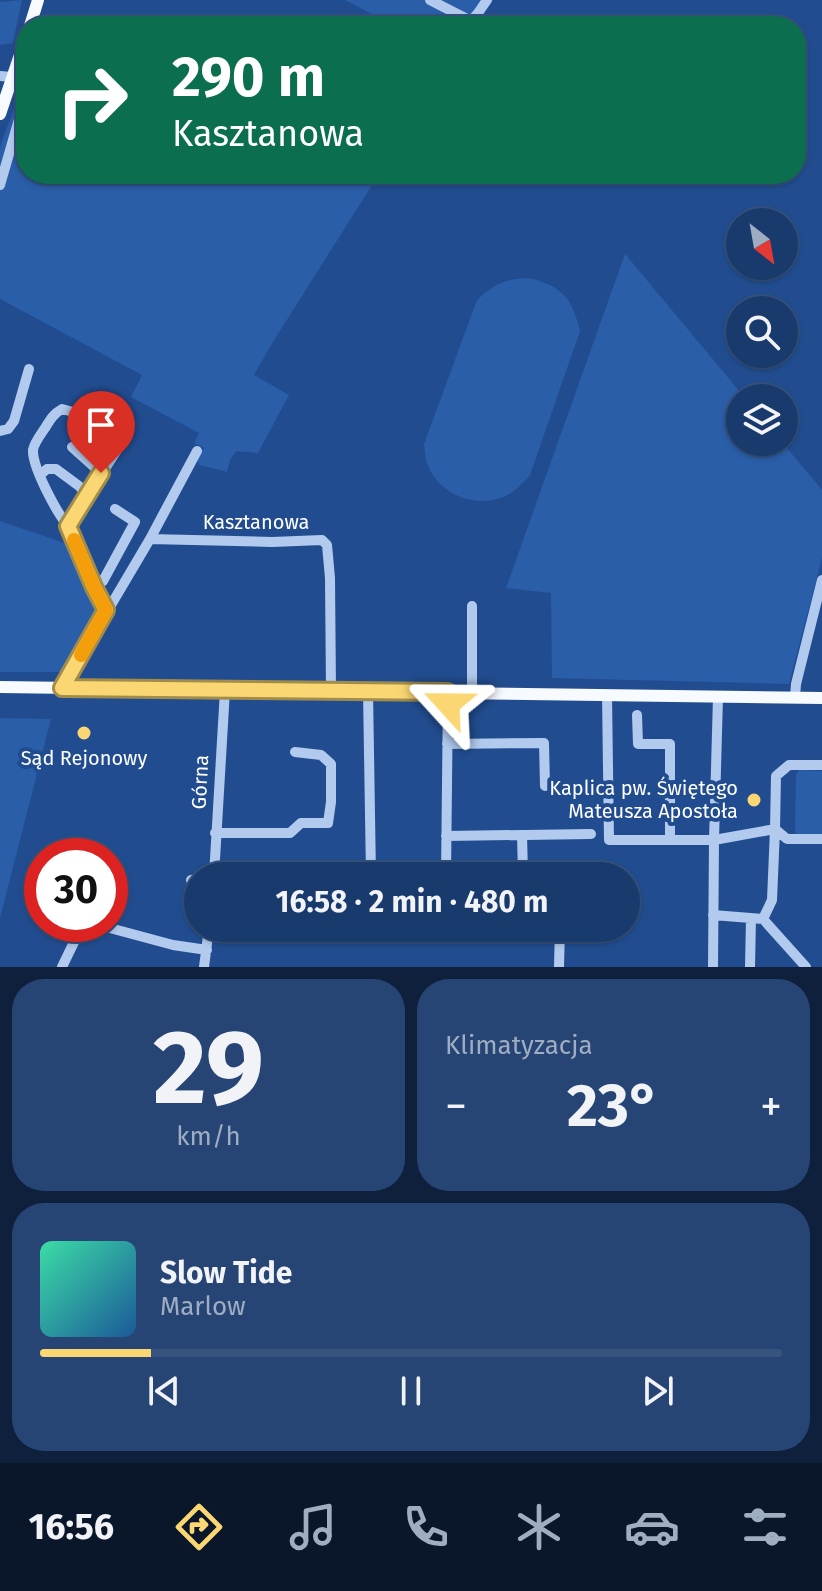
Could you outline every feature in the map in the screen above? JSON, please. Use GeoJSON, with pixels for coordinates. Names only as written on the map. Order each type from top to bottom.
{"type":"FeatureCollection","features":[{"type":"Feature","properties":{"kind":"main road"},"geometry":{"type":"LineString","coordinates":[[0,114],[6,76],[16,59]]}},
{"type":"Feature","properties":{"kind":"main road"},"geometry":{"type":"LineString","coordinates":[[0,687],[822,698]]}},
{"type":"Feature","properties":{"kind":"street"},"geometry":{"type":"LineString","coordinates":[[430,0],[461,16]]}},
{"type":"Feature","properties":{"kind":"street"},"geometry":{"type":"LineString","coordinates":[[0,185],[16,130]]}},
{"type":"Feature","properties":{"kind":"street"},"geometry":{"type":"LineString","coordinates":[[0,431],[8,429],[14,421],[29,369]]}},
{"type":"Feature","properties":{"kind":"street"},"geometry":{"type":"LineString","coordinates":[[68,526],[117,450],[73,412],[62,409],[54,413],[33,447],[35,461],[106,610]]}},
{"type":"Feature","properties":{"kind":"street"},"geometry":{"type":"LineString","coordinates":[[72,447],[101,473]]}},
{"type":"Feature","properties":{"kind":"street"},"geometry":{"type":"LineString","coordinates":[[62,688],[150,539],[197,451]]}},
{"type":"Feature","properties":{"kind":"street"},"geometry":{"type":"LineString","coordinates":[[40,475],[47,469],[56,469],[87,495]]}},
{"type":"Feature","properties":{"kind":"street"},"geometry":{"type":"LineString","coordinates":[[94,587],[103,581],[135,522],[115,509]]}},
{"type":"Feature","properties":{"kind":"street","name":"Kasztanowa"},"geometry":{"type":"LineString","coordinates":[[150,539],[322,540],[327,545],[330,578],[331,691]]}},
{"type":"Feature","properties":{"kind":"street"},"geometry":{"type":"LineString","coordinates":[[795,697],[822,580]]}},
{"type":"Feature","properties":{"kind":"street"},"geometry":{"type":"LineString","coordinates":[[472,606],[472,693]]}},
{"type":"Feature","properties":{"kind":"street","name":"Górna"},"geometry":{"type":"LineString","coordinates":[[214,862],[225,690]]}},
{"type":"Feature","properties":{"kind":"street"},"geometry":{"type":"LineString","coordinates":[[368,691],[371,862]]}},
{"type":"Feature","properties":{"kind":"street"},"geometry":{"type":"LineString","coordinates":[[446,862],[448,692]]}},
{"type":"Feature","properties":{"kind":"street"},"geometry":{"type":"LineString","coordinates":[[607,695],[609,840],[714,840],[775,829]]}},
{"type":"Feature","properties":{"kind":"street"},"geometry":{"type":"LineString","coordinates":[[713,967],[718,697]]}},
{"type":"Feature","properties":{"kind":"street"},"geometry":{"type":"LineString","coordinates":[[637,715],[638,744],[670,744],[670,840]]}},
{"type":"Feature","properties":{"kind":"street"},"geometry":{"type":"LineString","coordinates":[[447,744],[544,743],[545,786]]}},
{"type":"Feature","properties":{"kind":"street"},"geometry":{"type":"LineString","coordinates":[[215,833],[290,833],[301,823],[328,823],[331,764],[321,755],[295,752]]}},
{"type":"Feature","properties":{"kind":"street"},"geometry":{"type":"LineString","coordinates":[[763,919],[772,900],[776,776],[789,765],[822,765]]}},
{"type":"Feature","properties":{"kind":"street"},"geometry":{"type":"LineString","coordinates":[[775,829],[787,839],[822,839]]}},
{"type":"Feature","properties":{"kind":"street"},"geometry":{"type":"LineString","coordinates":[[446,836],[591,834]]}},
{"type":"Feature","properties":{"kind":"street"},"geometry":{"type":"LineString","coordinates":[[522,835],[523,862]]}},
{"type":"Feature","properties":{"kind":"street"},"geometry":{"type":"LineString","coordinates":[[713,915],[763,919],[806,967]]}},
{"type":"Feature","properties":{"kind":"street"},"geometry":{"type":"LineString","coordinates":[[750,967],[751,918]]}},
{"type":"Feature","properties":{"kind":"street"},"geometry":{"type":"LineString","coordinates":[[62,967],[76,938],[95,924],[173,945],[207,950]]}},
{"type":"Feature","properties":{"kind":"street"},"geometry":{"type":"LineString","coordinates":[[204,967],[208,942]]}},
{"type":"Feature","properties":{"kind":"street"},"geometry":{"type":"LineString","coordinates":[[559,967],[560,942]]}},
{"type":"Feature","properties":{"kind":"shaded area"},"geometry":{"type":"Polygon","coordinates":[[[22,0],[19,16],[16,16],[13,43],[0,45],[0,2],[22,0]]]}},
{"type":"Feature","properties":{"kind":"shaded area"},"geometry":{"type":"Polygon","coordinates":[[[345,0],[493,0],[482,16],[376,16],[345,0]]]}},
{"type":"Feature","properties":{"kind":"shaded area"},"geometry":{"type":"Polygon","coordinates":[[[16,103],[16,184],[373,184],[254,375],[289,395],[258,453],[236,451],[227,472],[200,465],[195,459],[204,448],[194,443],[199,433],[131,397],[142,375],[0,299],[0,147],[16,103]]]}},
{"type":"Feature","properties":{"kind":"shaded area"},"geometry":{"type":"Polygon","coordinates":[[[625,254],[733,384],[726,384],[726,456],[794,456],[822,490],[822,558],[789,684],[552,678],[551,593],[506,588],[625,254]]]}},
{"type":"Feature","properties":{"kind":"shaded area"},"geometry":{"type":"Polygon","coordinates":[[[530,278],[551,285],[564,296],[580,331],[530,475],[505,496],[489,501],[467,499],[439,482],[427,463],[424,444],[477,300],[501,283],[530,278]]]}},
{"type":"Feature","properties":{"kind":"shaded area"},"geometry":{"type":"Polygon","coordinates":[[[0,521],[70,545],[100,609],[61,672],[0,672],[0,521]]]}},
{"type":"Feature","properties":{"kind":"shaded area"},"geometry":{"type":"Polygon","coordinates":[[[0,718],[51,719],[0,918],[0,718]]]}},
{"type":"Feature","properties":{"kind":"shaded area"},"geometry":{"type":"Polygon","coordinates":[[[799,770],[822,771],[822,835],[798,835],[795,832],[796,775],[799,770]]]}},
{"type":"Feature","properties":{"kind":"slow traffic"},"geometry":{"type":"LineString","coordinates":[[74,540],[106,610],[81,655]]}},
{"type":"Feature","properties":{"kind":"place","name":"Sąd Rejonowy"},"geometry":{"type":"Point","coordinates":[84,733]}},
{"type":"Feature","properties":{"kind":"place","name":"Kaplica pw. Świętego Mateusza Apostoła"},"geometry":{"type":"Point","coordinates":[754,800]}},
{"type":"Feature","properties":{"kind":"route"},"geometry":{"type":"LineString","coordinates":[[101,473],[68,526],[106,610],[62,688],[448,692],[448,704]]}}]}
